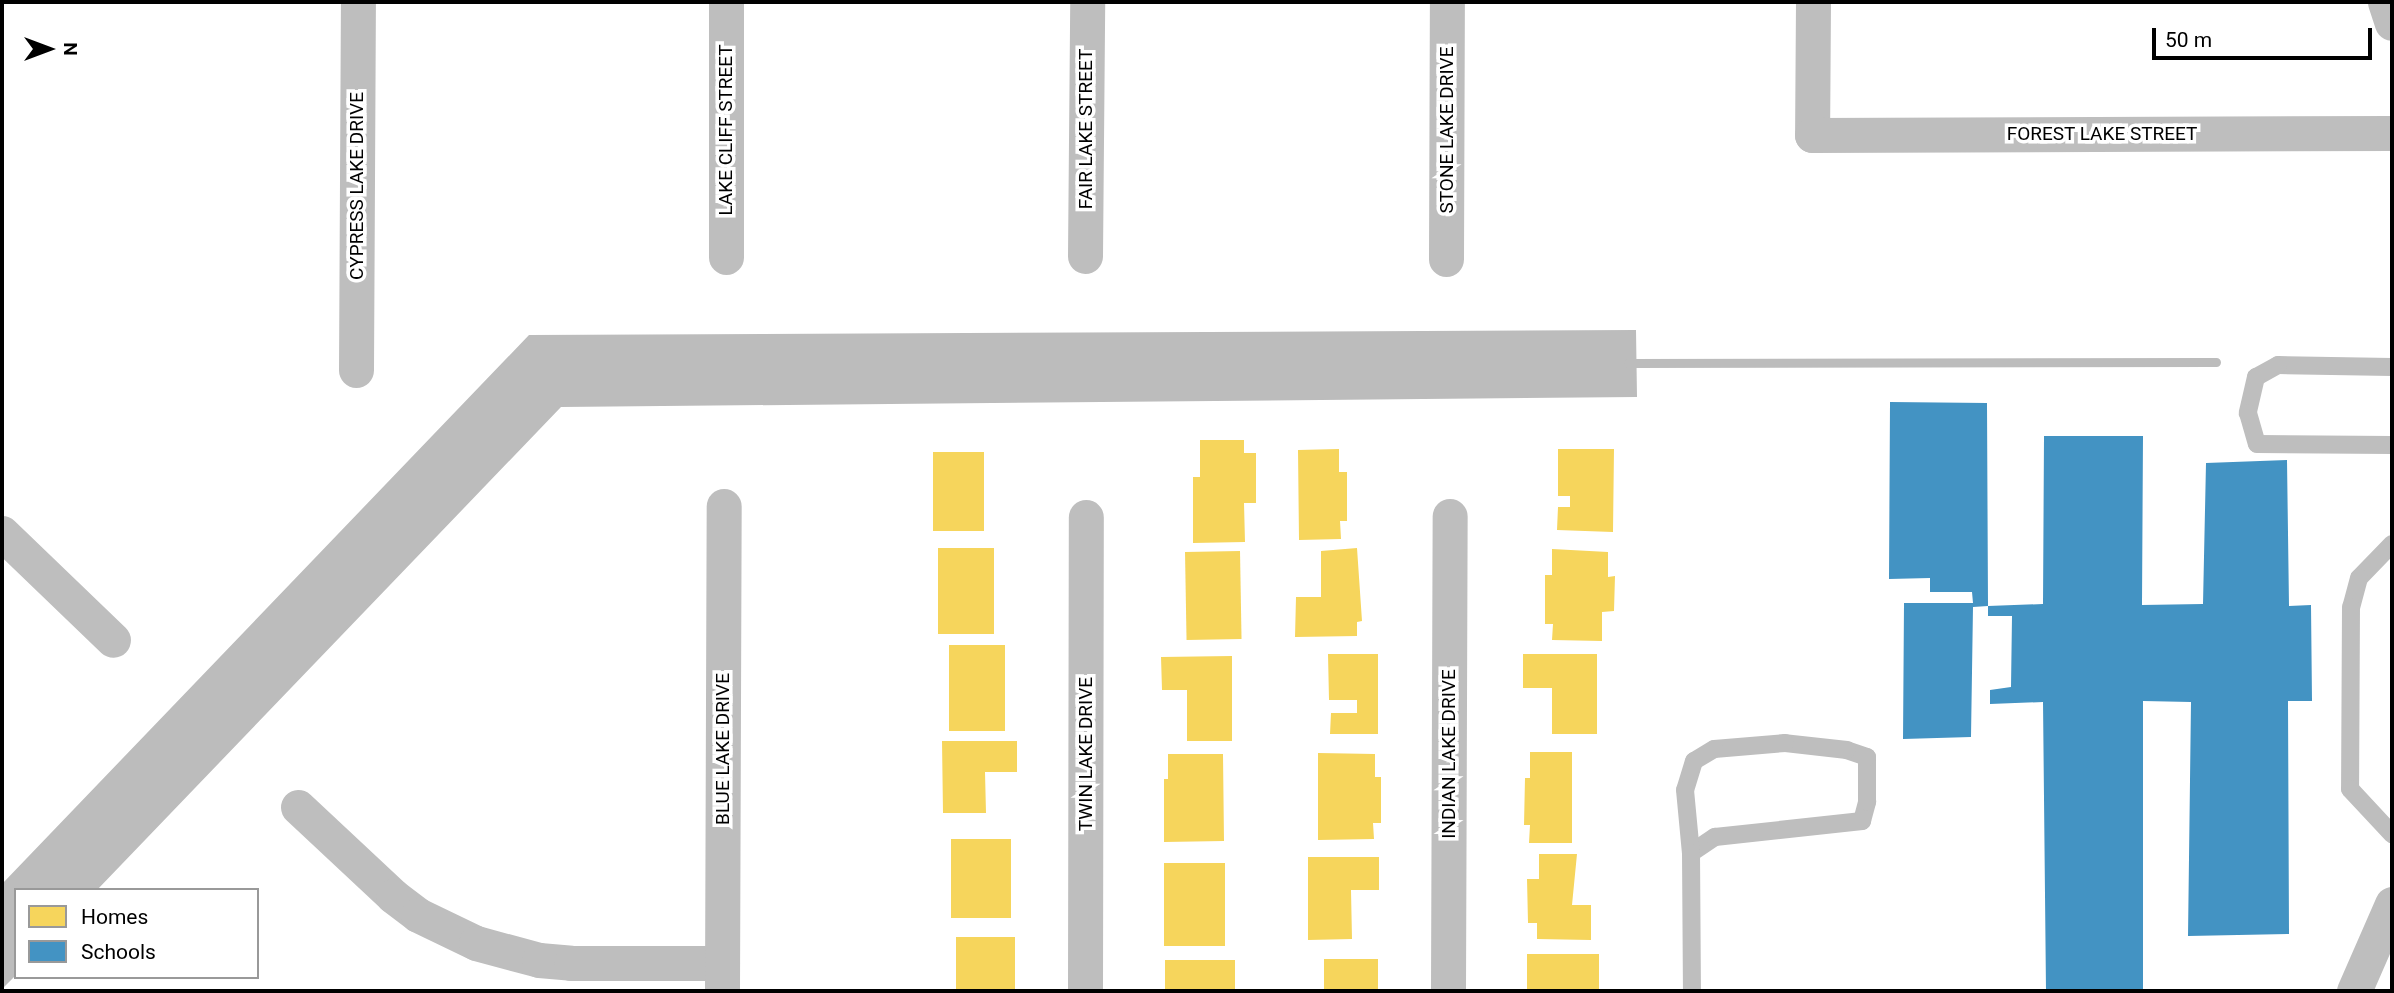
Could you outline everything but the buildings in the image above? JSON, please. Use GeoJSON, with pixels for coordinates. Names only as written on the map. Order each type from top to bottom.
{"type":"FeatureCollection","features":[{"type":"Feature","properties":{"kind":"street","name":"CYPRESS LAKE DRIVE"},"geometry":{"type":"LineString","coordinates":[[356,370],[358,2]]}},
{"type":"Feature","properties":{"kind":"street","name":"LAKE CLIFF STREET"},"geometry":{"type":"LineString","coordinates":[[726,2],[726,257]]}},
{"type":"Feature","properties":{"kind":"street","name":"FAIR LAKE STREET"},"geometry":{"type":"LineString","coordinates":[[1085,256],[1087,2]]}},
{"type":"Feature","properties":{"kind":"street","name":"STONE LAKE DRIVE"},"geometry":{"type":"LineString","coordinates":[[1446,259],[1447,2]]}},
{"type":"Feature","properties":{"kind":"street","name":"FOREST LAKE STREET"},"geometry":{"type":"LineString","coordinates":[[1813,2],[1812,135],[2392,133]]}},
{"type":"Feature","properties":{"kind":"street"},"geometry":{"type":"LineString","coordinates":[[2385,2],[2392,23]]}},
{"type":"Feature","properties":{"kind":"street","name":"BLUE LAKE DRIVE"},"geometry":{"type":"LineString","coordinates":[[722,977],[724,506]]}},
{"type":"Feature","properties":{"kind":"street","name":"INDIAN LAKE DRIVE"},"geometry":{"type":"LineString","coordinates":[[1448,991],[1450,516]]}},
{"type":"Feature","properties":{"kind":"street","name":"TWIN LAKE DRIVE"},"geometry":{"type":"LineString","coordinates":[[1085,991],[1086,517]]}},
{"type":"Feature","properties":{"kind":"street"},"geometry":{"type":"LineString","coordinates":[[2,533],[113,640]]}},
{"type":"Feature","properties":{"kind":"street"},"geometry":{"type":"LineString","coordinates":[[298,807],[418,915],[476,943],[539,960],[722,977]]}},
{"type":"Feature","properties":{"kind":"street"},"geometry":{"type":"LineString","coordinates":[[2354,991],[2392,904]]}},
{"type":"Feature","properties":{"kind":"lane"},"geometry":{"type":"LineString","coordinates":[[2392,367],[2277,365],[2256,377],[2248,413],[2258,444],[2392,445]]}},
{"type":"Feature","properties":{"kind":"lane"},"geometry":{"type":"LineString","coordinates":[[2392,544],[2359,578],[2351,607],[2350,761],[2350,789],[2392,834]]}},
{"type":"Feature","properties":{"kind":"lane"},"geometry":{"type":"LineString","coordinates":[[1691,853],[1715,836],[1862,821],[1867,802],[1867,757],[1847,750],[1785,743],[1714,749],[1694,761],[1685,790],[1691,853],[1692,991]]}},
{"type":"Feature","properties":{"kind":"shaded area"},"geometry":{"type":"Polygon","coordinates":[[[1636,330],[1637,397],[561,407],[99,888],[14,888],[14,977],[2,989],[2,884],[529,335],[1636,330]]]}},
{"type":"Feature","properties":{"kind":"waterway"},"geometry":{"type":"LineString","coordinates":[[1628,363],[2216,362]]}}]}
